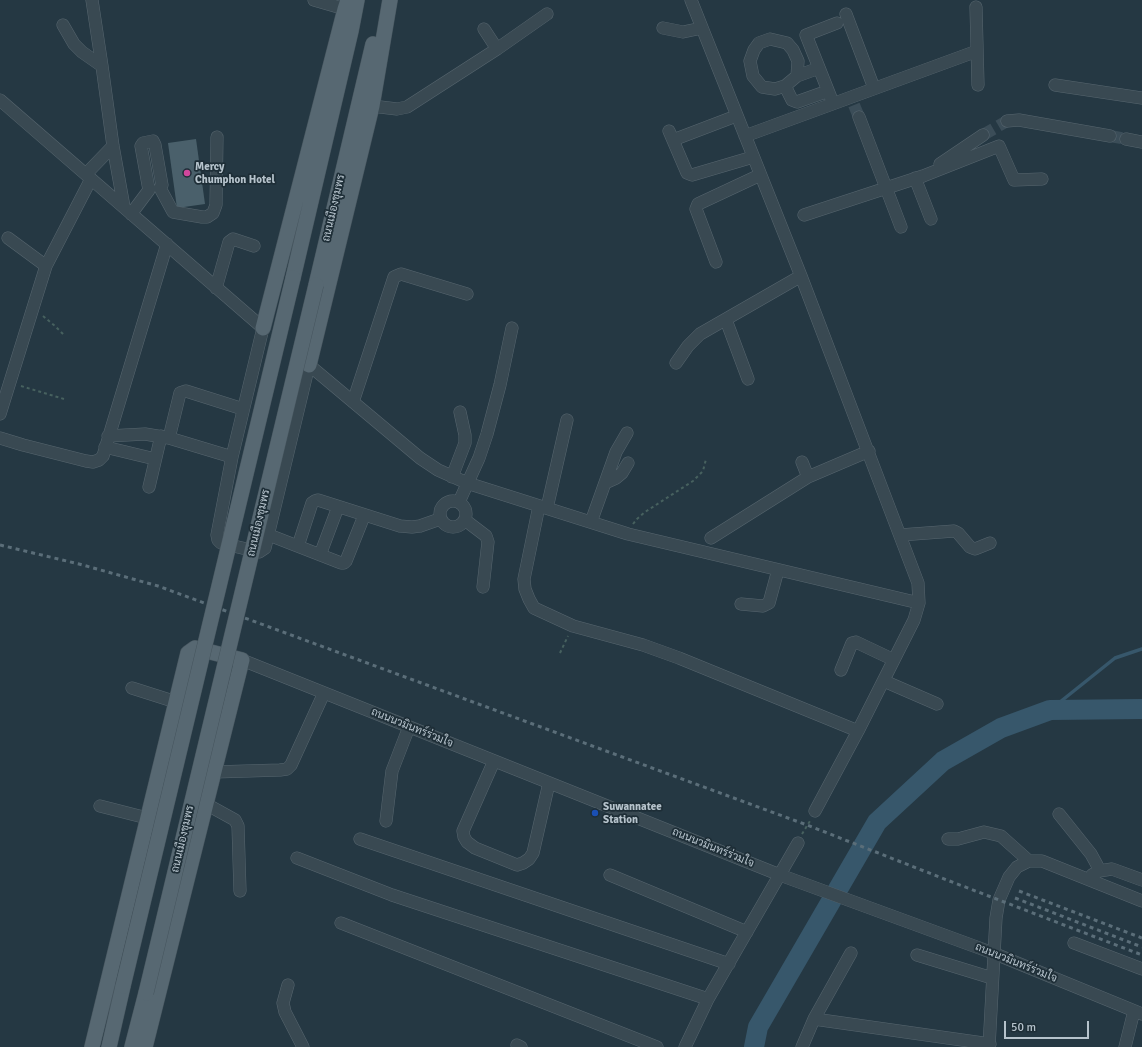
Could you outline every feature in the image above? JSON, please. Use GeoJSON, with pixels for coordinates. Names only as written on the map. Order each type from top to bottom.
{"type":"FeatureCollection","features":[{"type":"Feature","properties":{"kind":"main road"},"geometry":{"type":"LineString","coordinates":[[109,1047],[358,0]]}},
{"type":"Feature","properties":{"kind":"main road","name":"ถนนเมืองชุมพร"},"geometry":{"type":"LineString","coordinates":[[132,1047],[385,0]]}},
{"type":"Feature","properties":{"kind":"main road"},"geometry":{"type":"LineString","coordinates":[[309,365],[372,106],[390,0]]}},
{"type":"Feature","properties":{"kind":"main road"},"geometry":{"type":"LineString","coordinates":[[263,328],[346,4]]}},
{"type":"Feature","properties":{"kind":"main road"},"geometry":{"type":"LineString","coordinates":[[92,1047],[188,653],[195,648],[242,660],[145,1047]]}},
{"type":"Feature","properties":{"kind":"street"},"geometry":{"type":"LineString","coordinates":[[92,0],[113,146],[128,210]]}},
{"type":"Feature","properties":{"kind":"street"},"geometry":{"type":"LineString","coordinates":[[314,0],[346,4]]}},
{"type":"Feature","properties":{"kind":"street"},"geometry":{"type":"LineString","coordinates":[[691,0],[801,276],[869,451],[918,583],[919,603],[914,620],[884,681],[815,811]]}},
{"type":"Feature","properties":{"kind":"street"},"geometry":{"type":"LineString","coordinates":[[976,7],[978,85]]}},
{"type":"Feature","properties":{"kind":"street"},"geometry":{"type":"LineString","coordinates":[[372,106],[397,109],[407,107],[497,49],[547,14]]}},
{"type":"Feature","properties":{"kind":"street"},"geometry":{"type":"LineString","coordinates":[[846,14],[874,88]]}},
{"type":"Feature","properties":{"kind":"street"},"geometry":{"type":"LineString","coordinates":[[833,103],[806,35],[837,22]]}},
{"type":"Feature","properties":{"kind":"street"},"geometry":{"type":"LineString","coordinates":[[62,25],[74,44],[82,52],[102,66]]}},
{"type":"Feature","properties":{"kind":"street"},"geometry":{"type":"LineString","coordinates":[[663,28],[683,32],[702,28]]}},
{"type":"Feature","properties":{"kind":"street"},"geometry":{"type":"LineString","coordinates":[[484,29],[497,49]]}},
{"type":"Feature","properties":{"kind":"street"},"geometry":{"type":"LineString","coordinates":[[797,76],[798,62],[793,50],[787,43],[770,39],[759,43],[754,50],[750,61],[754,76],[762,87],[775,89],[785,86],[797,76],[819,68]]}},
{"type":"Feature","properties":{"kind":"street"},"geometry":{"type":"LineString","coordinates":[[745,136],[833,103],[853,101],[874,88],[977,50]]}},
{"type":"Feature","properties":{"kind":"street"},"geometry":{"type":"LineString","coordinates":[[1055,85],[1142,98]]}},
{"type":"Feature","properties":{"kind":"street"},"geometry":{"type":"LineString","coordinates":[[785,86],[792,100],[797,102],[828,91]]}},
{"type":"Feature","properties":{"kind":"street"},"geometry":{"type":"LineString","coordinates":[[0,100],[263,328],[232,457],[217,535],[218,540],[221,543],[259,552],[265,548],[309,365],[420,458],[438,470],[467,483],[628,534],[919,603]]}},
{"type":"Feature","properties":{"kind":"street"},"geometry":{"type":"LineString","coordinates":[[736,116],[671,135],[687,173],[692,175],[753,157]]}},
{"type":"Feature","properties":{"kind":"street"},"geometry":{"type":"LineString","coordinates":[[859,117],[901,227]]}},
{"type":"Feature","properties":{"kind":"street"},"geometry":{"type":"LineString","coordinates":[[1007,121],[1018,120],[1110,136]]}},
{"type":"Feature","properties":{"kind":"street"},"geometry":{"type":"LineString","coordinates":[[919,177],[983,135]]}},
{"type":"Feature","properties":{"kind":"street"},"geometry":{"type":"LineString","coordinates":[[128,210],[154,189],[173,212],[202,217],[212,213],[216,205],[217,137]]}},
{"type":"Feature","properties":{"kind":"street"},"geometry":{"type":"LineString","coordinates":[[1126,139],[1142,142]]}},
{"type":"Feature","properties":{"kind":"street"},"geometry":{"type":"LineString","coordinates":[[0,414],[34,309],[46,266],[88,176],[113,146]]}},
{"type":"Feature","properties":{"kind":"street"},"geometry":{"type":"LineString","coordinates":[[804,215],[919,177],[999,146],[1014,180],[1042,179]]}},
{"type":"Feature","properties":{"kind":"street"},"geometry":{"type":"LineString","coordinates":[[716,262],[696,209],[698,204],[760,174]]}},
{"type":"Feature","properties":{"kind":"street"},"geometry":{"type":"LineString","coordinates":[[919,177],[931,219]]}},
{"type":"Feature","properties":{"kind":"street"},"geometry":{"type":"LineString","coordinates":[[8,238],[46,266]]}},
{"type":"Feature","properties":{"kind":"street"},"geometry":{"type":"LineString","coordinates":[[216,288],[229,242],[233,239],[254,246]]}},
{"type":"Feature","properties":{"kind":"street"},"geometry":{"type":"LineString","coordinates":[[0,438],[86,461],[93,462],[99,460],[103,456],[167,244]]}},
{"type":"Feature","properties":{"kind":"street"},"geometry":{"type":"LineString","coordinates":[[353,402],[394,277],[401,274],[467,294]]}},
{"type":"Feature","properties":{"kind":"street"},"geometry":{"type":"LineString","coordinates":[[676,363],[688,346],[700,334],[801,276]]}},
{"type":"Feature","properties":{"kind":"street"},"geometry":{"type":"LineString","coordinates":[[726,320],[748,379]]}},
{"type":"Feature","properties":{"kind":"street"},"geometry":{"type":"LineString","coordinates":[[459,502],[479,458],[487,434],[500,385],[512,328]]}},
{"type":"Feature","properties":{"kind":"street"},"geometry":{"type":"LineString","coordinates":[[149,487],[155,459],[165,437],[180,393],[186,391],[244,409]]}},
{"type":"Feature","properties":{"kind":"street"},"geometry":{"type":"LineString","coordinates":[[452,477],[465,443],[465,435],[460,412]]}},
{"type":"Feature","properties":{"kind":"street"},"geometry":{"type":"LineString","coordinates":[[567,420],[524,579],[525,589],[534,608],[573,626],[643,645],[858,731]]}},
{"type":"Feature","properties":{"kind":"street"},"geometry":{"type":"LineString","coordinates":[[591,522],[616,452],[627,433]]}},
{"type":"Feature","properties":{"kind":"street"},"geometry":{"type":"LineString","coordinates":[[107,441],[145,434],[165,437],[232,457]]}},
{"type":"Feature","properties":{"kind":"street"},"geometry":{"type":"LineString","coordinates":[[107,441],[155,459]]}},
{"type":"Feature","properties":{"kind":"street"},"geometry":{"type":"LineString","coordinates":[[711,538],[808,478],[869,451]]}},
{"type":"Feature","properties":{"kind":"street"},"geometry":{"type":"LineString","coordinates":[[802,462],[808,478]]}},
{"type":"Feature","properties":{"kind":"street"},"geometry":{"type":"LineString","coordinates":[[605,483],[616,478],[622,473],[628,463]]}},
{"type":"Feature","properties":{"kind":"street"},"geometry":{"type":"LineString","coordinates":[[298,546],[312,503],[318,500],[364,516],[412,528],[440,519]]}},
{"type":"Feature","properties":{"kind":"street"},"geometry":{"type":"LineString","coordinates":[[449,502],[459,502],[466,510],[465,520],[457,527],[452,528],[443,523],[440,519],[441,508],[444,504],[449,502]]}},
{"type":"Feature","properties":{"kind":"street"},"geometry":{"type":"LineString","coordinates":[[320,555],[338,507]]}},
{"type":"Feature","properties":{"kind":"street"},"geometry":{"type":"LineString","coordinates":[[269,535],[341,563],[346,561],[364,516]]}},
{"type":"Feature","properties":{"kind":"street"},"geometry":{"type":"LineString","coordinates":[[465,520],[486,536],[488,542],[483,587]]}},
{"type":"Feature","properties":{"kind":"street"},"geometry":{"type":"LineString","coordinates":[[900,535],[954,531],[975,549],[990,543]]}},
{"type":"Feature","properties":{"kind":"street"},"geometry":{"type":"LineString","coordinates":[[741,604],[763,606],[768,603],[778,570]]}},
{"type":"Feature","properties":{"kind":"street"},"geometry":{"type":"LineString","coordinates":[[841,670],[852,643],[856,642],[894,660]]}},
{"type":"Feature","properties":{"kind":"street","name":"ถนนนวมินทร์ร่วมใจ"},"geometry":{"type":"LineString","coordinates":[[242,660],[802,884],[951,939],[994,953],[1138,1013]]}},
{"type":"Feature","properties":{"kind":"street"},"geometry":{"type":"LineString","coordinates":[[884,681],[936,704]]}},
{"type":"Feature","properties":{"kind":"street"},"geometry":{"type":"LineString","coordinates":[[132,688],[176,702]]}},
{"type":"Feature","properties":{"kind":"street"},"geometry":{"type":"LineString","coordinates":[[214,772],[287,769],[291,764],[324,693]]}},
{"type":"Feature","properties":{"kind":"street"},"geometry":{"type":"LineString","coordinates":[[386,821],[392,771],[409,727]]}},
{"type":"Feature","properties":{"kind":"street"},"geometry":{"type":"LineString","coordinates":[[494,761],[463,830],[464,837],[467,842],[475,848],[517,865],[523,864],[533,853],[549,783]]}},
{"type":"Feature","properties":{"kind":"street"},"geometry":{"type":"LineString","coordinates":[[206,804],[235,820],[238,826],[240,891]]}},
{"type":"Feature","properties":{"kind":"street"},"geometry":{"type":"LineString","coordinates":[[100,806],[148,818]]}},
{"type":"Feature","properties":{"kind":"street"},"geometry":{"type":"LineString","coordinates":[[1059,814],[1091,854],[1099,871]]}},
{"type":"Feature","properties":{"kind":"street"},"geometry":{"type":"LineString","coordinates":[[948,838],[958,839],[984,832],[1001,836],[1029,862]]}},
{"type":"Feature","properties":{"kind":"street"},"geometry":{"type":"LineString","coordinates":[[360,839],[728,964]]}},
{"type":"Feature","properties":{"kind":"street"},"geometry":{"type":"LineString","coordinates":[[685,1047],[708,999],[798,843]]}},
{"type":"Feature","properties":{"kind":"street"},"geometry":{"type":"LineString","coordinates":[[297,858],[392,895],[708,999]]}},
{"type":"Feature","properties":{"kind":"street"},"geometry":{"type":"LineString","coordinates":[[814,1019],[989,1046],[996,918],[999,900],[1009,876],[1017,867],[1029,862],[1042,861],[1142,902]]}},
{"type":"Feature","properties":{"kind":"street"},"geometry":{"type":"LineString","coordinates":[[1084,878],[1099,871],[1112,870],[1142,880]]}},
{"type":"Feature","properties":{"kind":"street"},"geometry":{"type":"LineString","coordinates":[[610,875],[747,932]]}},
{"type":"Feature","properties":{"kind":"street"},"geometry":{"type":"LineString","coordinates":[[341,923],[657,1047]]}},
{"type":"Feature","properties":{"kind":"street"},"geometry":{"type":"LineString","coordinates":[[1074,943],[1142,969]]}},
{"type":"Feature","properties":{"kind":"street"},"geometry":{"type":"LineString","coordinates":[[802,1047],[814,1019],[851,953]]}},
{"type":"Feature","properties":{"kind":"street"},"geometry":{"type":"LineString","coordinates":[[917,955],[992,978]]}},
{"type":"Feature","properties":{"kind":"street"},"geometry":{"type":"LineString","coordinates":[[288,985],[283,1003],[285,1012],[302,1047]]}},
{"type":"Feature","properties":{"kind":"street"},"geometry":{"type":"LineString","coordinates":[[1125,1047],[1138,1013]]}},
{"type":"Feature","properties":{"kind":"path"},"geometry":{"type":"LineString","coordinates":[[34,309],[65,336]]}},
{"type":"Feature","properties":{"kind":"path"},"geometry":{"type":"LineString","coordinates":[[10,383],[64,399]]}},
{"type":"Feature","properties":{"kind":"path"},"geometry":{"type":"LineString","coordinates":[[628,534],[637,519],[644,512],[693,481],[703,471],[706,459]]}},
{"type":"Feature","properties":{"kind":"path"},"geometry":{"type":"LineString","coordinates":[[560,654],[573,626]]}},
{"type":"Feature","properties":{"kind":"path"},"geometry":{"type":"LineString","coordinates":[[798,843],[815,811]]}},
{"type":"Feature","properties":{"kind":"building","name":"Mercy Chumphon Hotel"},"geometry":{"type":"Polygon","coordinates":[[[196,139],[205,204],[177,208],[168,143],[196,139]]]}},
{"type":"Feature","properties":{"kind":"waterway"},"geometry":{"type":"LineString","coordinates":[[1050,710],[1115,658],[1142,649]]}},
{"type":"Feature","properties":{"kind":"waterway"},"geometry":{"type":"LineString","coordinates":[[754,1047],[758,1027],[877,822],[943,761],[1001,728],[1050,710],[1142,709]]}},
{"type":"Feature","properties":{"kind":"tunnel"},"geometry":{"type":"LineString","coordinates":[[854,105],[859,117]]}},
{"type":"Feature","properties":{"kind":"tunnel"},"geometry":{"type":"LineString","coordinates":[[983,135],[1007,121]]}},
{"type":"Feature","properties":{"kind":"tunnel"},"geometry":{"type":"LineString","coordinates":[[1110,136],[1126,139]]}},
{"type":"Feature","properties":{"kind":"railway"},"geometry":{"type":"LineString","coordinates":[[0,545],[79,564],[158,586],[807,825],[1142,955]]}},
{"type":"Feature","properties":{"kind":"railway"},"geometry":{"type":"LineString","coordinates":[[1019,891],[1142,938]]}},
{"type":"Feature","properties":{"kind":"railway"},"geometry":{"type":"LineString","coordinates":[[1015,898],[1142,947]]}},
{"type":"Feature","properties":{"kind":"place","name":"Mercy Chumphon Hotel"},"geometry":{"type":"Point","coordinates":[187,173]}},
{"type":"Feature","properties":{"kind":"place","name":"Suwannatee Station"},"geometry":{"type":"Point","coordinates":[595,813]}}]}
